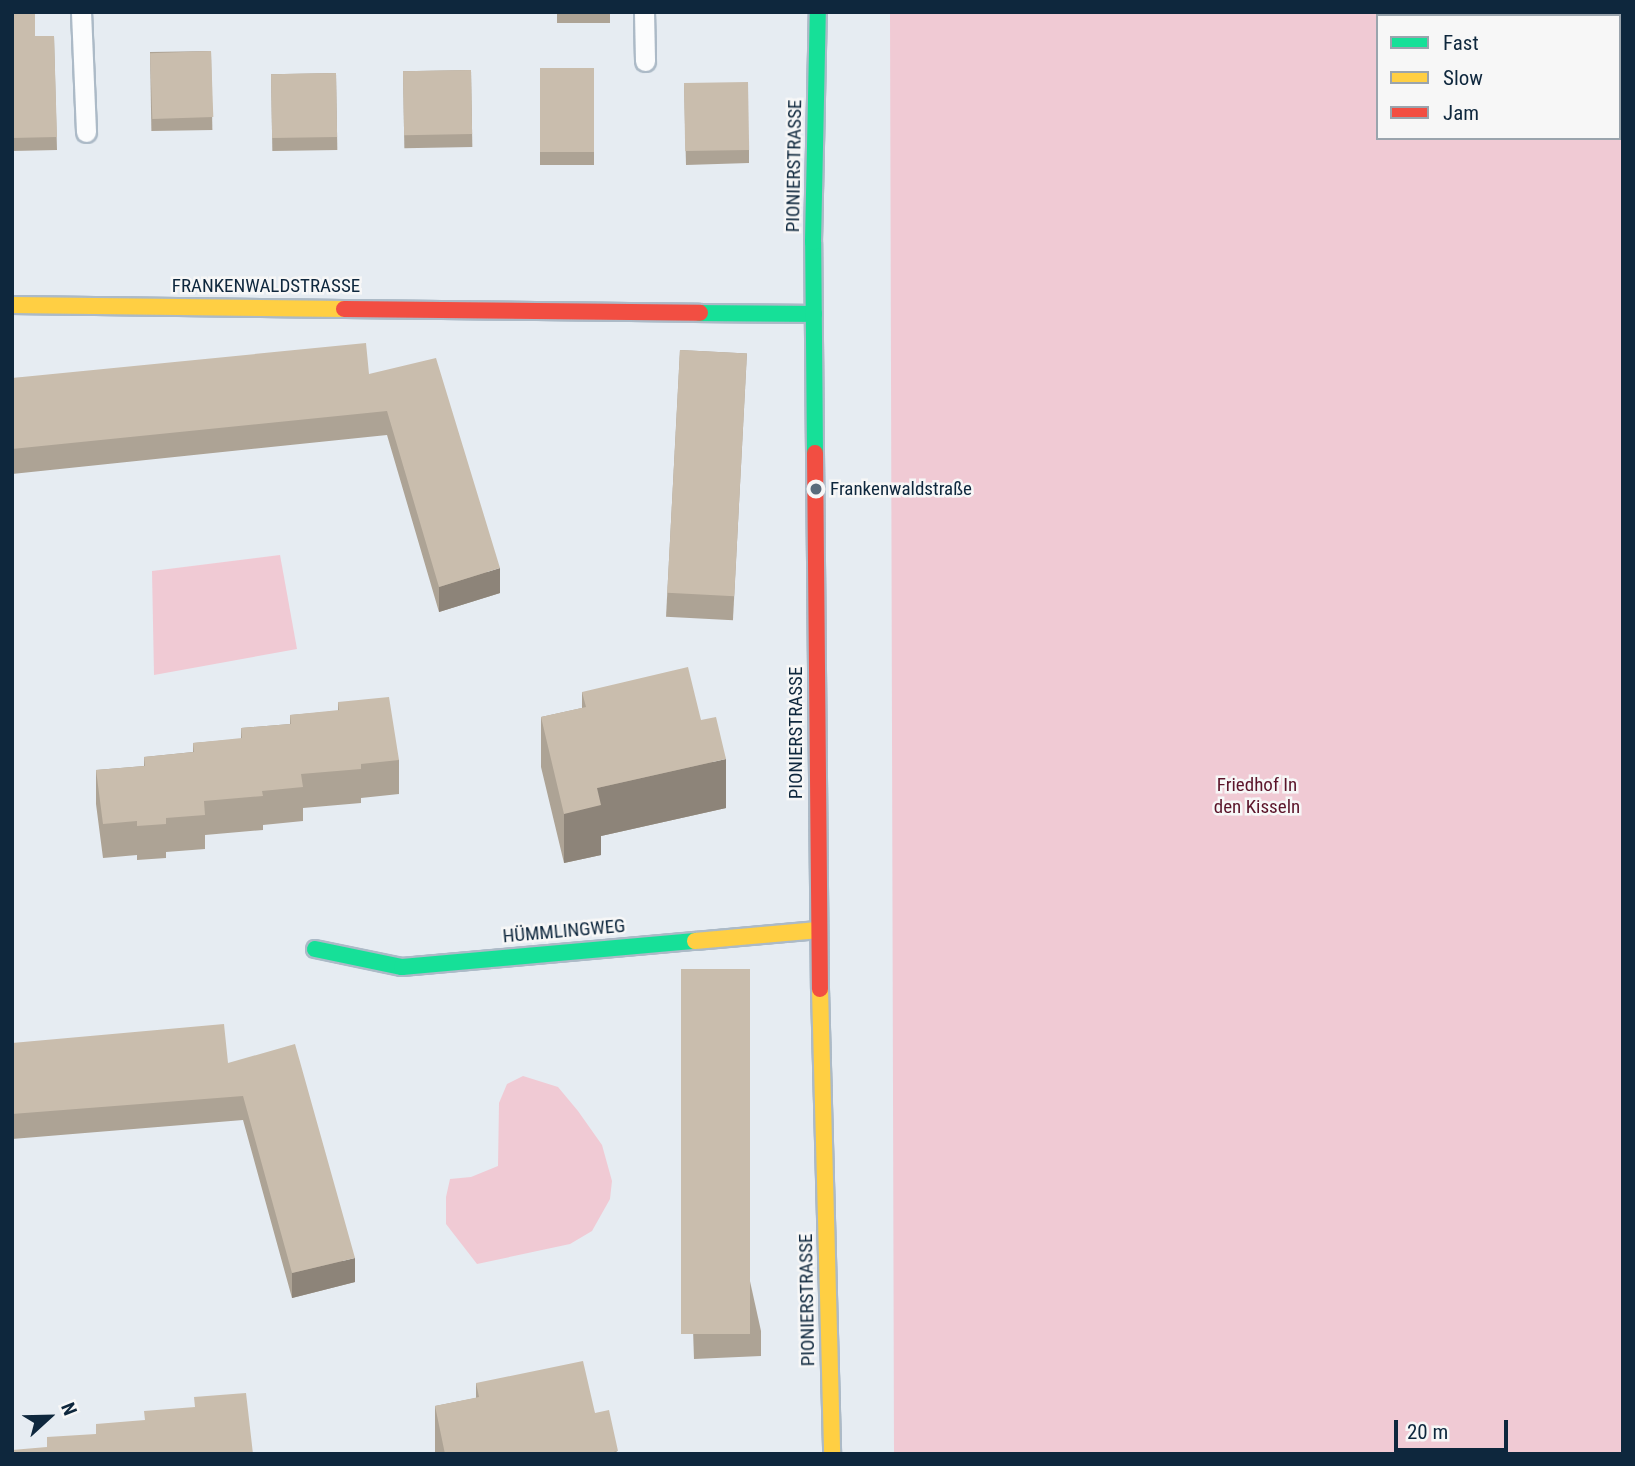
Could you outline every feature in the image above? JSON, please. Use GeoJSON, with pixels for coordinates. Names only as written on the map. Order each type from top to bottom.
{"type":"FeatureCollection","features":[{"type":"Feature","properties":{"kind":"street","name":"PIONIERSTRASSE"},"geometry":{"type":"LineString","coordinates":[[818,12],[814,314],[819,930],[832,1454]]}},
{"type":"Feature","properties":{"kind":"street","name":"FRANKENWALDSTRASSE"},"geometry":{"type":"LineString","coordinates":[[12,305],[814,314]]}},
{"type":"Feature","properties":{"kind":"street","name":"HÜMMLINGWEG"},"geometry":{"type":"LineString","coordinates":[[315,949],[402,967],[819,930]]}},
{"type":"Feature","properties":{"kind":"lane"},"geometry":{"type":"LineString","coordinates":[[80,12],[86,132]]}},
{"type":"Feature","properties":{"kind":"lane"},"geometry":{"type":"LineString","coordinates":[[644,12],[645,61]]}},
{"type":"Feature","properties":{"kind":"green space","name":"Friedhof In den Kisseln"},"geometry":{"type":"Polygon","coordinates":[[[890,12],[1623,12],[1623,1454],[894,1454],[890,12]]]}},
{"type":"Feature","properties":{"kind":"green space"},"geometry":{"type":"Polygon","coordinates":[[[280,555],[297,649],[154,675],[152,571],[280,555]]]}},
{"type":"Feature","properties":{"kind":"green space"},"geometry":{"type":"Polygon","coordinates":[[[523,1076],[558,1087],[578,1111],[602,1145],[612,1181],[610,1199],[592,1231],[570,1244],[477,1264],[446,1224],[446,1197],[450,1179],[471,1177],[498,1166],[499,1103],[507,1084],[523,1076]]]}},
{"type":"Feature","properties":{"kind":"building"},"geometry":{"type":"Polygon","coordinates":[[[12,12],[35,12],[35,36],[54,36],[57,137],[12,138],[12,12]]]}},
{"type":"Feature","properties":{"kind":"building"},"geometry":{"type":"Polygon","coordinates":[[[211,51],[213,117],[152,119],[150,53],[211,51]]]}},
{"type":"Feature","properties":{"kind":"building"},"geometry":{"type":"Polygon","coordinates":[[[540,68],[594,68],[594,152],[540,152],[540,68]]]}},
{"type":"Feature","properties":{"kind":"building"},"geometry":{"type":"Polygon","coordinates":[[[471,70],[472,134],[404,135],[403,71],[471,70]]]}},
{"type":"Feature","properties":{"kind":"building"},"geometry":{"type":"Polygon","coordinates":[[[336,73],[337,137],[272,138],[271,74],[336,73]]]}},
{"type":"Feature","properties":{"kind":"building"},"geometry":{"type":"Polygon","coordinates":[[[748,82],[749,150],[685,151],[684,83],[748,82]]]}},
{"type":"Feature","properties":{"kind":"building"},"geometry":{"type":"Polygon","coordinates":[[[366,343],[369,374],[436,358],[500,568],[439,587],[387,411],[12,449],[12,378],[366,343]]]}},
{"type":"Feature","properties":{"kind":"building"},"geometry":{"type":"Polygon","coordinates":[[[680,350],[747,354],[734,596],[667,593],[680,350]]]}},
{"type":"Feature","properties":{"kind":"building"},"geometry":{"type":"Polygon","coordinates":[[[688,667],[701,720],[716,717],[726,759],[597,788],[601,805],[564,814],[541,717],[586,707],[582,692],[688,667]]]}},
{"type":"Feature","properties":{"kind":"building"},"geometry":{"type":"Polygon","coordinates":[[[389,697],[399,760],[361,764],[361,769],[301,774],[303,787],[262,791],[263,796],[204,801],[205,815],[166,818],[166,824],[137,826],[137,821],[103,824],[96,770],[145,766],[144,757],[194,752],[193,743],[242,738],[241,728],[291,724],[290,715],[339,710],[338,702],[389,697]]]}},
{"type":"Feature","properties":{"kind":"building"},"geometry":{"type":"Polygon","coordinates":[[[681,969],[750,969],[750,1334],[681,1334],[681,969]]]}},
{"type":"Feature","properties":{"kind":"building"},"geometry":{"type":"Polygon","coordinates":[[[224,1024],[228,1063],[295,1044],[355,1258],[292,1273],[243,1096],[12,1114],[12,1043],[224,1024]]]}},
{"type":"Feature","properties":{"kind":"building"},"geometry":{"type":"Polygon","coordinates":[[[583,1361],[595,1413],[609,1410],[618,1451],[605,1454],[445,1454],[435,1406],[479,1397],[476,1383],[583,1361]]]}},
{"type":"Feature","properties":{"kind":"building"},"geometry":{"type":"Polygon","coordinates":[[[246,1393],[253,1454],[12,1454],[12,1450],[47,1447],[47,1437],[96,1434],[96,1424],[145,1420],[144,1411],[195,1407],[194,1397],[246,1393]]]}},
{"type":"Feature","properties":{"kind":"traffic: fast"},"geometry":{"type":"LineString","coordinates":[[815,453],[813,242],[818,12]]}},
{"type":"Feature","properties":{"kind":"traffic: fast"},"geometry":{"type":"LineString","coordinates":[[700,313],[814,314]]}},
{"type":"Feature","properties":{"kind":"traffic: fast"},"geometry":{"type":"LineString","coordinates":[[315,949],[402,967],[695,941]]}},
{"type":"Feature","properties":{"kind":"traffic: slow"},"geometry":{"type":"LineString","coordinates":[[12,305],[344,309]]}},
{"type":"Feature","properties":{"kind":"traffic: slow"},"geometry":{"type":"LineString","coordinates":[[695,941],[819,930]]}},
{"type":"Feature","properties":{"kind":"traffic: slow"},"geometry":{"type":"LineString","coordinates":[[820,989],[832,1454]]}},
{"type":"Feature","properties":{"kind":"traffic: jam"},"geometry":{"type":"LineString","coordinates":[[344,309],[700,313]]}},
{"type":"Feature","properties":{"kind":"traffic: jam"},"geometry":{"type":"LineString","coordinates":[[815,453],[820,989]]}},
{"type":"Feature","properties":{"kind":"place","name":"Frankenwaldstraße"},"geometry":{"type":"Point","coordinates":[816,489]}}]}
